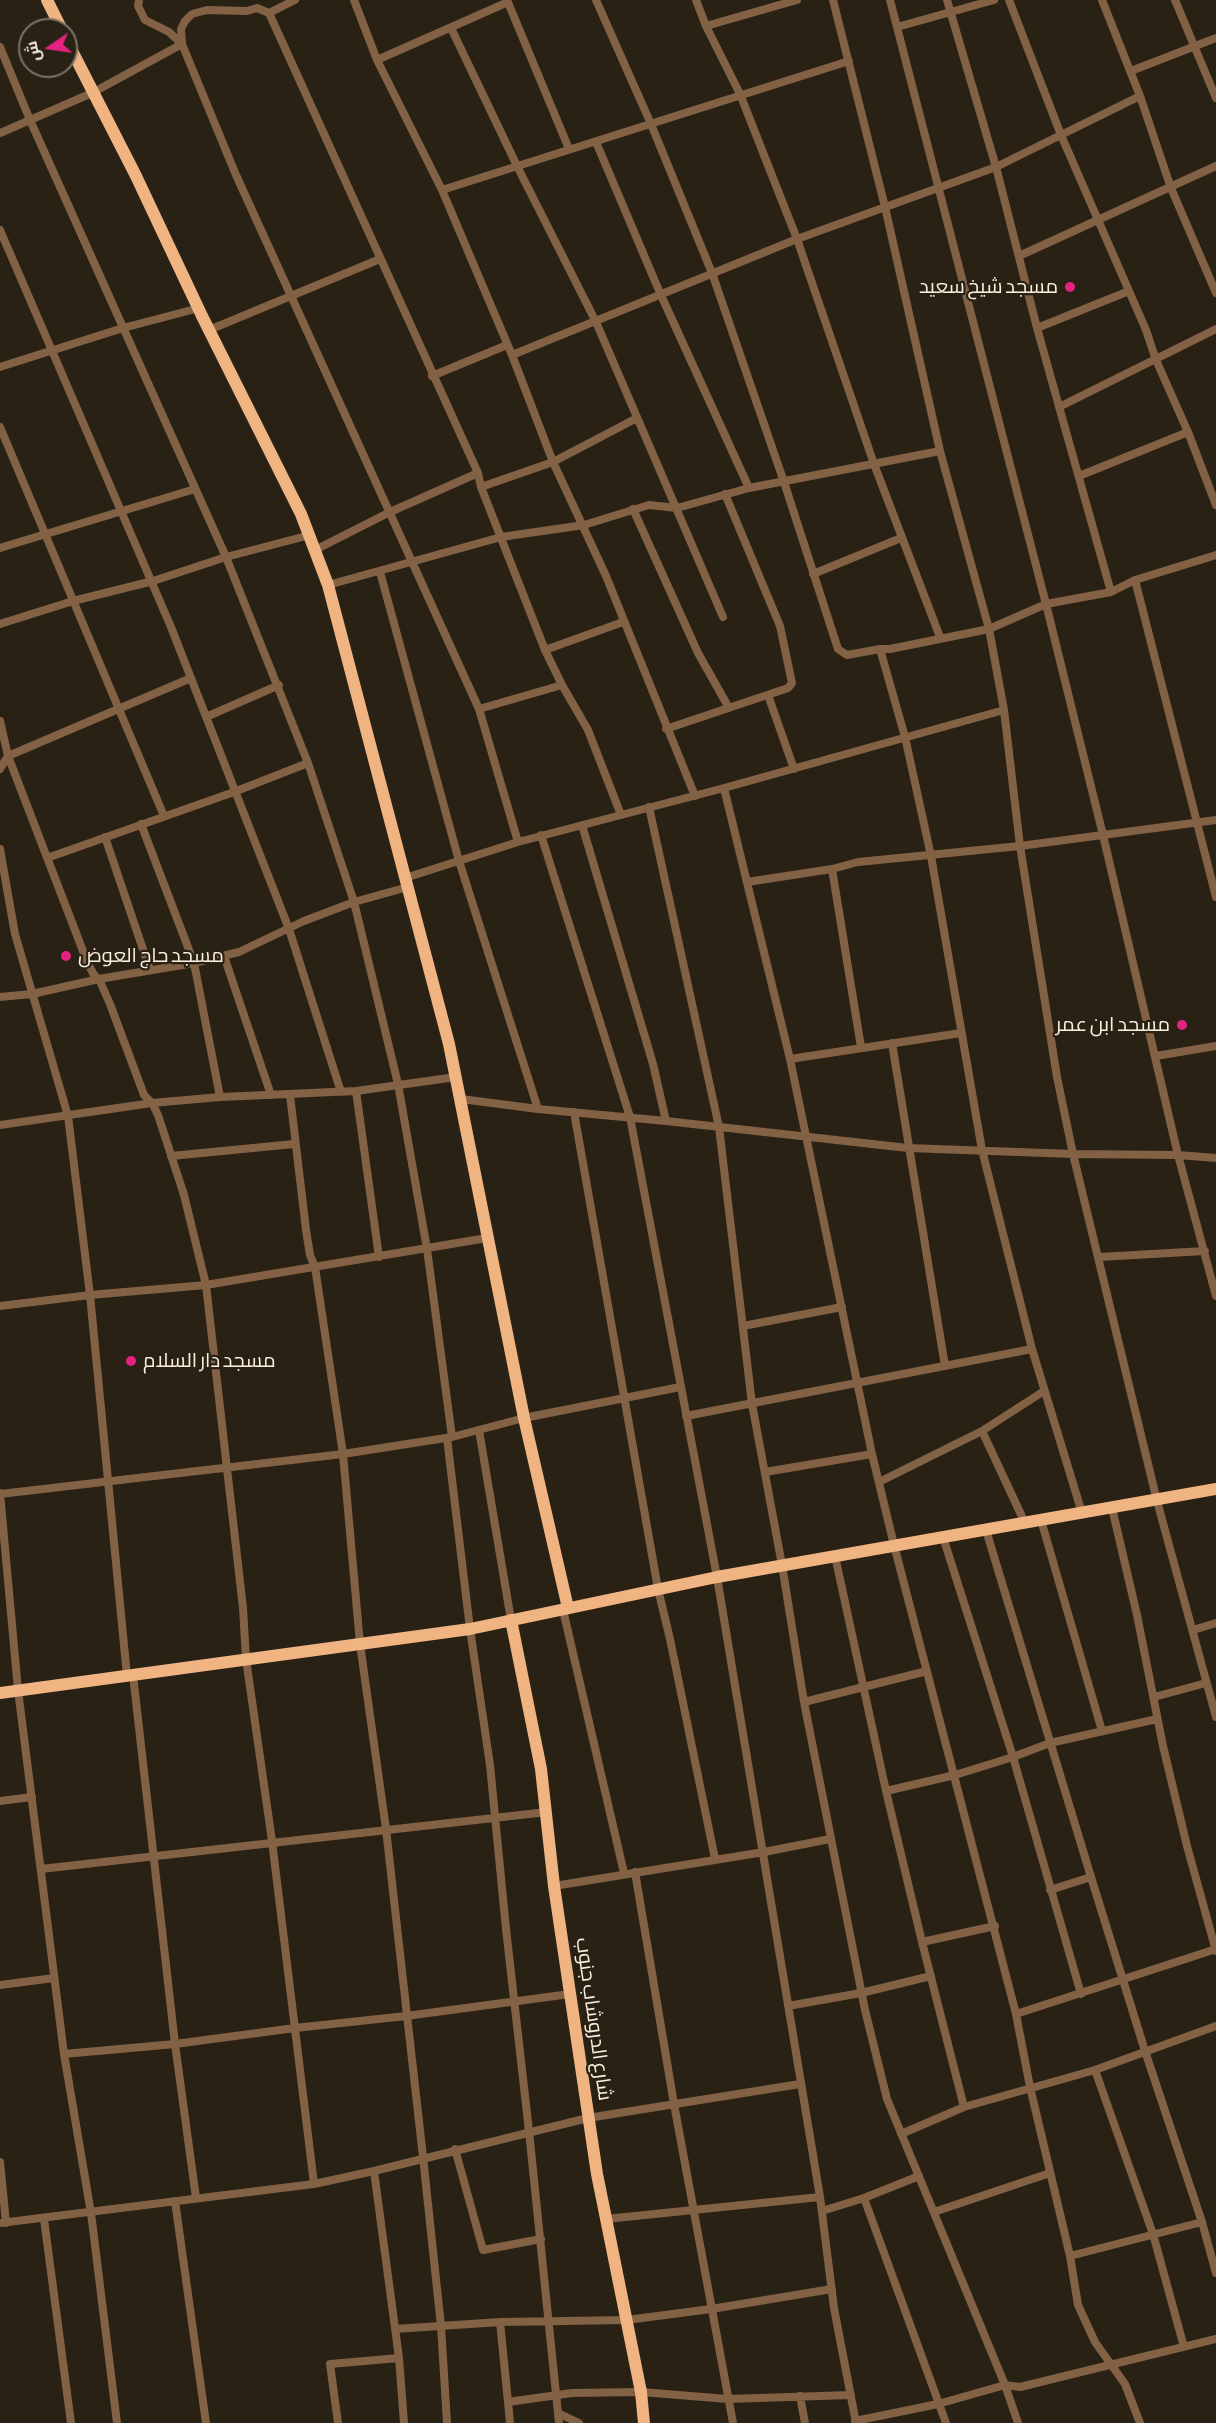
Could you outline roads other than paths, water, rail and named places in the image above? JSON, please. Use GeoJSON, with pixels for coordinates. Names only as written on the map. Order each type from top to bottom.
{"type":"FeatureCollection","features":[{"type":"Feature","properties":{"kind":"street"},"geometry":{"type":"LineString","coordinates":[[47,0],[56,18]]}},
{"type":"Feature","properties":{"kind":"street"},"geometry":{"type":"LineString","coordinates":[[139,0],[138,6],[145,20],[169,32],[182,44]]}},
{"type":"Feature","properties":{"kind":"street"},"geometry":{"type":"LineString","coordinates":[[269,13],[295,0]]}},
{"type":"Feature","properties":{"kind":"street"},"geometry":{"type":"LineString","coordinates":[[354,0],[377,60],[442,190],[512,355],[553,462],[584,525],[695,796]]}},
{"type":"Feature","properties":{"kind":"street"},"geometry":{"type":"LineString","coordinates":[[596,0],[651,124],[712,273],[784,482],[838,649],[847,655],[890,649],[989,628],[1046,604],[1111,591],[1135,580],[1216,555]]}},
{"type":"Feature","properties":{"kind":"street"},"geometry":{"type":"LineString","coordinates":[[696,0],[706,26],[740,94],[797,240],[874,464],[940,638]]}},
{"type":"Feature","properties":{"kind":"street"},"geometry":{"type":"LineString","coordinates":[[706,26],[777,3],[797,0]]}},
{"type":"Feature","properties":{"kind":"street"},"geometry":{"type":"LineString","coordinates":[[833,0],[885,207],[940,451],[989,628],[1004,710],[1020,846],[1057,1077],[1073,1154],[1157,1502],[1216,1717]]}},
{"type":"Feature","properties":{"kind":"street"},"geometry":{"type":"LineString","coordinates":[[890,0],[1046,604],[1178,1155],[1216,1296]]}},
{"type":"Feature","properties":{"kind":"street"},"geometry":{"type":"LineString","coordinates":[[947,0],[996,167],[1037,328],[1111,591]]}},
{"type":"Feature","properties":{"kind":"street"},"geometry":{"type":"LineString","coordinates":[[897,27],[994,0]]}},
{"type":"Feature","properties":{"kind":"street"},"geometry":{"type":"LineString","coordinates":[[1009,0],[1061,135],[1146,330],[1156,360],[1188,432],[1216,505]]}},
{"type":"Feature","properties":{"kind":"street"},"geometry":{"type":"LineString","coordinates":[[1102,0],[1131,71],[1171,188],[1216,293]]}},
{"type":"Feature","properties":{"kind":"street"},"geometry":{"type":"LineString","coordinates":[[1175,0],[1216,98]]}},
{"type":"Feature","properties":{"kind":"street"},"geometry":{"type":"LineString","coordinates":[[377,60],[507,1],[569,149]]}},
{"type":"Feature","properties":{"kind":"street"},"geometry":{"type":"LineString","coordinates":[[518,842],[479,709],[236,175],[182,44],[181,29],[192,14],[207,10],[247,11],[257,8],[269,13],[477,473],[545,650],[588,730],[621,814]]}},
{"type":"Feature","properties":{"kind":"street"},"geometry":{"type":"LineString","coordinates":[[451,28],[518,168],[596,322],[723,617]]}},
{"type":"Feature","properties":{"kind":"street"},"geometry":{"type":"LineString","coordinates":[[1131,71],[1216,38]]}},
{"type":"Feature","properties":{"kind":"street"},"geometry":{"type":"LineString","coordinates":[[0,133],[92,93],[182,44]]}},
{"type":"Feature","properties":{"kind":"street"},"geometry":{"type":"LineString","coordinates":[[0,47],[30,120],[55,171],[226,557],[279,685],[308,763],[354,902],[398,1084],[427,1249],[471,1629],[496,1817],[559,2423]]}},
{"type":"Feature","properties":{"kind":"street"},"geometry":{"type":"LineString","coordinates":[[442,190],[518,168],[569,149],[849,61]]}},
{"type":"Feature","properties":{"kind":"street"},"geometry":{"type":"LineString","coordinates":[[78,64],[136,176],[310,535],[328,585],[456,1077],[524,1418],[624,1873]]}},
{"type":"Feature","properties":{"kind":"street"},"geometry":{"type":"LineString","coordinates":[[512,355],[596,322],[660,293],[996,167],[1140,96]]}},
{"type":"Feature","properties":{"kind":"street"},"geometry":{"type":"LineString","coordinates":[[596,142],[660,293],[749,488]]}},
{"type":"Feature","properties":{"kind":"street"},"geometry":{"type":"LineString","coordinates":[[1019,255],[1216,166]]}},
{"type":"Feature","properties":{"kind":"street"},"geometry":{"type":"LineString","coordinates":[[0,230],[153,581],[289,929],[341,1092]]}},
{"type":"Feature","properties":{"kind":"street"},"geometry":{"type":"LineString","coordinates":[[209,330],[380,259]]}},
{"type":"Feature","properties":{"kind":"street"},"geometry":{"type":"LineString","coordinates":[[1037,328],[1129,291]]}},
{"type":"Feature","properties":{"kind":"street"},"geometry":{"type":"LineString","coordinates":[[0,367],[54,352],[123,328],[199,308]]}},
{"type":"Feature","properties":{"kind":"street"},"geometry":{"type":"LineString","coordinates":[[1059,407],[1216,329]]}},
{"type":"Feature","properties":{"kind":"street"},"geometry":{"type":"LineString","coordinates":[[432,376],[507,345]]}},
{"type":"Feature","properties":{"kind":"street"},"geometry":{"type":"LineString","coordinates":[[481,487],[553,462],[637,418]]}},
{"type":"Feature","properties":{"kind":"street"},"geometry":{"type":"LineString","coordinates":[[0,427],[164,816]]}},
{"type":"Feature","properties":{"kind":"street"},"geometry":{"type":"LineString","coordinates":[[1079,476],[1188,432]]}},
{"type":"Feature","properties":{"kind":"street"},"geometry":{"type":"LineString","coordinates":[[328,585],[501,537],[584,525],[649,505],[677,508],[749,488],[940,451]]}},
{"type":"Feature","properties":{"kind":"street"},"geometry":{"type":"LineString","coordinates":[[315,550],[390,512],[477,473]]}},
{"type":"Feature","properties":{"kind":"street"},"geometry":{"type":"LineString","coordinates":[[0,548],[195,489]]}},
{"type":"Feature","properties":{"kind":"street"},"geometry":{"type":"LineString","coordinates":[[666,729],[788,688],[792,683],[780,626],[725,494]]}},
{"type":"Feature","properties":{"kind":"street"},"geometry":{"type":"LineString","coordinates":[[633,509],[698,653],[729,708]]}},
{"type":"Feature","properties":{"kind":"street"},"geometry":{"type":"LineString","coordinates":[[0,624],[153,581],[226,557],[310,535]]}},
{"type":"Feature","properties":{"kind":"street"},"geometry":{"type":"LineString","coordinates":[[813,574],[901,538]]}},
{"type":"Feature","properties":{"kind":"street"},"geometry":{"type":"LineString","coordinates":[[380,572],[459,861],[538,1109]]}},
{"type":"Feature","properties":{"kind":"street"},"geometry":{"type":"LineString","coordinates":[[1135,580],[1216,897]]}},
{"type":"Feature","properties":{"kind":"street"},"geometry":{"type":"LineString","coordinates":[[545,650],[623,622]]}},
{"type":"Feature","properties":{"kind":"street"},"geometry":{"type":"LineString","coordinates":[[880,649],[904,737],[931,855],[982,1150],[1044,1392],[1082,1513]]}},
{"type":"Feature","properties":{"kind":"street"},"geometry":{"type":"LineString","coordinates":[[0,769],[8,756],[191,678]]}},
{"type":"Feature","properties":{"kind":"street"},"geometry":{"type":"LineString","coordinates":[[206,717],[279,685]]}},
{"type":"Feature","properties":{"kind":"street"},"geometry":{"type":"LineString","coordinates":[[479,709],[562,685]]}},
{"type":"Feature","properties":{"kind":"street"},"geometry":{"type":"LineString","coordinates":[[768,695],[794,769]]}},
{"type":"Feature","properties":{"kind":"street"},"geometry":{"type":"LineString","coordinates":[[0,997],[33,994],[239,952],[354,902],[459,861],[518,842],[695,796],[1004,710]]}},
{"type":"Feature","properties":{"kind":"street"},"geometry":{"type":"LineString","coordinates":[[0,721],[8,756],[91,970],[99,979],[111,1004],[144,1095],[152,1103],[184,1195],[206,1285],[225,1468],[243,1608],[246,1659],[272,1841],[314,2184]]}},
{"type":"Feature","properties":{"kind":"street"},"geometry":{"type":"LineString","coordinates":[[47,858],[234,792],[308,763]]}},
{"type":"Feature","properties":{"kind":"street"},"geometry":{"type":"LineString","coordinates":[[724,788],[790,1059],[879,1482],[1016,2014],[1030,2087],[1070,2256],[1078,2305],[1095,2342],[1125,2384],[1140,2423]]}},
{"type":"Feature","properties":{"kind":"street"},"geometry":{"type":"LineString","coordinates":[[649,807],[719,1127],[752,1404],[782,1565],[804,1702],[861,1993],[887,2099],[1005,2385],[1018,2423]]}},
{"type":"Feature","properties":{"kind":"street"},"geometry":{"type":"LineString","coordinates":[[747,882],[832,869],[858,861],[1020,846],[1216,820]]}},
{"type":"Feature","properties":{"kind":"street"},"geometry":{"type":"LineString","coordinates":[[141,824],[194,963],[220,1097]]}},
{"type":"Feature","properties":{"kind":"street"},"geometry":{"type":"LineString","coordinates":[[582,825],[643,1029],[666,1121]]}},
{"type":"Feature","properties":{"kind":"street"},"geometry":{"type":"LineString","coordinates":[[541,836],[630,1117],[717,1577],[820,2197],[832,2289],[856,2422],[939,2404],[1005,2385],[1020,2387],[1216,2339]]}},
{"type":"Feature","properties":{"kind":"street"},"geometry":{"type":"LineString","coordinates":[[105,837],[150,970]]}},
{"type":"Feature","properties":{"kind":"street"},"geometry":{"type":"LineString","coordinates":[[0,849],[13,925],[68,1116],[90,1295],[130,1676],[156,1857],[175,2044],[196,2198]]}},
{"type":"Feature","properties":{"kind":"street"},"geometry":{"type":"LineString","coordinates":[[832,869],[861,1047]]}},
{"type":"Feature","properties":{"kind":"street"},"geometry":{"type":"LineString","coordinates":[[225,956],[271,1095]]}},
{"type":"Feature","properties":{"kind":"street"},"geometry":{"type":"LineString","coordinates":[[790,1059],[961,1033]]}},
{"type":"Feature","properties":{"kind":"street"},"geometry":{"type":"LineString","coordinates":[[892,1043],[945,1366]]}},
{"type":"Feature","properties":{"kind":"street"},"geometry":{"type":"LineString","coordinates":[[1156,1056],[1216,1046]]}},
{"type":"Feature","properties":{"kind":"street"},"geometry":{"type":"LineString","coordinates":[[0,1125],[152,1103],[220,1097],[356,1091],[456,1077]]}},
{"type":"Feature","properties":{"kind":"street"},"geometry":{"type":"LineString","coordinates":[[356,1091],[380,1257]]}},
{"type":"Feature","properties":{"kind":"street"},"geometry":{"type":"LineString","coordinates":[[290,1095],[294,1144],[308,1244],[315,1267],[343,1454],[360,1644],[386,1829],[423,2157],[441,2326],[447,2423]]}},
{"type":"Feature","properties":{"kind":"street"},"geometry":{"type":"LineString","coordinates":[[461,1099],[908,1148],[1216,1158]]}},
{"type":"Feature","properties":{"kind":"street"},"geometry":{"type":"LineString","coordinates":[[574,1112],[622,1397],[658,1589],[715,1859]]}},
{"type":"Feature","properties":{"kind":"street"},"geometry":{"type":"LineString","coordinates":[[171,1156],[294,1144]]}},
{"type":"Feature","properties":{"kind":"street"},"geometry":{"type":"LineString","coordinates":[[0,1306],[90,1295],[206,1285],[487,1238]]}},
{"type":"Feature","properties":{"kind":"street"},"geometry":{"type":"LineString","coordinates":[[1099,1257],[1204,1251]]}},
{"type":"Feature","properties":{"kind":"street"},"geometry":{"type":"LineString","coordinates":[[743,1326],[842,1308]]}},
{"type":"Feature","properties":{"kind":"street"},"geometry":{"type":"LineString","coordinates":[[686,1416],[1032,1348]]}},
{"type":"Feature","properties":{"kind":"street"},"geometry":{"type":"LineString","coordinates":[[117,2423],[91,2213],[64,2054],[54,1978],[18,1690],[0,1493],[343,1454],[450,1437],[524,1418],[680,1387]]}},
{"type":"Feature","properties":{"kind":"street"},"geometry":{"type":"LineString","coordinates":[[879,1482],[982,1431],[1044,1392]]}},
{"type":"Feature","properties":{"kind":"street"},"geometry":{"type":"LineString","coordinates":[[479,1431],[512,1620]]}},
{"type":"Feature","properties":{"kind":"street"},"geometry":{"type":"LineString","coordinates":[[982,1431],[1024,1523]]}},
{"type":"Feature","properties":{"kind":"street"},"geometry":{"type":"LineString","coordinates":[[765,1472],[873,1454]]}},
{"type":"Feature","properties":{"kind":"street"},"geometry":{"type":"LineString","coordinates":[[0,1693],[471,1629],[717,1577],[894,1545],[1157,1502],[1216,1489]]}},
{"type":"Feature","properties":{"kind":"street"},"geometry":{"type":"LineString","coordinates":[[1016,2014],[1216,1950],[1187,1846],[1157,1719],[1112,1508]]}},
{"type":"Feature","properties":{"kind":"street"},"geometry":{"type":"LineString","coordinates":[[1041,1520],[1102,1731]]}},
{"type":"Feature","properties":{"kind":"street"},"geometry":{"type":"LineString","coordinates":[[986,1530],[1145,2051],[1213,2254],[1216,2273]]}},
{"type":"Feature","properties":{"kind":"street"},"geometry":{"type":"LineString","coordinates":[[943,1537],[1013,1757],[1081,1994]]}},
{"type":"Feature","properties":{"kind":"street"},"geometry":{"type":"LineString","coordinates":[[835,1556],[886,1791],[964,2107]]}},
{"type":"Feature","properties":{"kind":"street"},"geometry":{"type":"LineString","coordinates":[[0,1609],[10,1607]]}},
{"type":"Feature","properties":{"kind":"street","name":"شارع الدروشاب جنوب"},"geometry":{"type":"LineString","coordinates":[[512,1620],[547,1812],[554,1886],[588,2118],[641,2392],[644,2423]]}},
{"type":"Feature","properties":{"kind":"street"},"geometry":{"type":"LineString","coordinates":[[1192,1630],[1216,1623]]}},
{"type":"Feature","properties":{"kind":"street"},"geometry":{"type":"LineString","coordinates":[[804,1702],[927,1671]]}},
{"type":"Feature","properties":{"kind":"street"},"geometry":{"type":"LineString","coordinates":[[1154,1697],[1206,1683]]}},
{"type":"Feature","properties":{"kind":"street"},"geometry":{"type":"LineString","coordinates":[[886,1791],[955,1775],[1050,1743],[1157,1719]]}},
{"type":"Feature","properties":{"kind":"street"},"geometry":{"type":"LineString","coordinates":[[0,1802],[32,1797]]}},
{"type":"Feature","properties":{"kind":"street"},"geometry":{"type":"LineString","coordinates":[[41,1869],[156,1857],[272,1841],[547,1812]]}},
{"type":"Feature","properties":{"kind":"street"},"geometry":{"type":"LineString","coordinates":[[554,1886],[831,1839]]}},
{"type":"Feature","properties":{"kind":"street"},"geometry":{"type":"LineString","coordinates":[[635,1872],[674,2104],[733,2423]]}},
{"type":"Feature","properties":{"kind":"street"},"geometry":{"type":"LineString","coordinates":[[1050,1890],[1091,1877]]}},
{"type":"Feature","properties":{"kind":"street"},"geometry":{"type":"LineString","coordinates":[[922,1942],[994,1926]]}},
{"type":"Feature","properties":{"kind":"street"},"geometry":{"type":"LineString","coordinates":[[788,2006],[861,1993],[931,1976]]}},
{"type":"Feature","properties":{"kind":"street"},"geometry":{"type":"LineString","coordinates":[[0,1985],[54,1978]]}},
{"type":"Feature","properties":{"kind":"street"},"geometry":{"type":"LineString","coordinates":[[64,2054],[175,2044],[570,1994]]}},
{"type":"Feature","properties":{"kind":"street"},"geometry":{"type":"LineString","coordinates":[[901,2134],[964,2107],[1095,2070],[1216,2026]]}},
{"type":"Feature","properties":{"kind":"street"},"geometry":{"type":"LineString","coordinates":[[1095,2070],[1153,2234],[1184,2346]]}},
{"type":"Feature","properties":{"kind":"street"},"geometry":{"type":"LineString","coordinates":[[0,2162],[3,2223],[314,2184],[588,2118],[800,2084]]}},
{"type":"Feature","properties":{"kind":"street"},"geometry":{"type":"LineString","coordinates":[[454,2149],[480,2247],[486,2250],[541,2239]]}},
{"type":"Feature","properties":{"kind":"street"},"geometry":{"type":"LineString","coordinates":[[374,2171],[399,2358],[404,2423]]}},
{"type":"Feature","properties":{"kind":"street"},"geometry":{"type":"LineString","coordinates":[[934,2212],[1050,2173]]}},
{"type":"Feature","properties":{"kind":"street"},"geometry":{"type":"LineString","coordinates":[[822,2211],[864,2198],[919,2176]]}},
{"type":"Feature","properties":{"kind":"street"},"geometry":{"type":"LineString","coordinates":[[606,2219],[820,2197]]}},
{"type":"Feature","properties":{"kind":"street"},"geometry":{"type":"LineString","coordinates":[[864,2198],[945,2423]]}},
{"type":"Feature","properties":{"kind":"street"},"geometry":{"type":"LineString","coordinates":[[175,2201],[206,2423]]}},
{"type":"Feature","properties":{"kind":"street"},"geometry":{"type":"LineString","coordinates":[[44,2219],[71,2423]]}},
{"type":"Feature","properties":{"kind":"street"},"geometry":{"type":"LineString","coordinates":[[1070,2256],[1202,2222]]}},
{"type":"Feature","properties":{"kind":"street"},"geometry":{"type":"LineString","coordinates":[[395,2329],[500,2322],[627,2320],[832,2289]]}},
{"type":"Feature","properties":{"kind":"street"},"geometry":{"type":"LineString","coordinates":[[500,2322],[510,2423]]}},
{"type":"Feature","properties":{"kind":"street"},"geometry":{"type":"LineString","coordinates":[[338,2423],[330,2364],[399,2358]]}},
{"type":"Feature","properties":{"kind":"street"},"geometry":{"type":"LineString","coordinates":[[508,2402],[557,2394],[641,2392],[728,2398],[851,2395]]}},
{"type":"Feature","properties":{"kind":"street"},"geometry":{"type":"LineString","coordinates":[[800,2396],[806,2423]]}},
{"type":"Feature","properties":{"kind":"street"},"geometry":{"type":"LineString","coordinates":[[558,2413],[579,2423]]}},
{"type":"Feature","properties":{"kind":"place","name":"مسجد شيخ سعيد"},"geometry":{"type":"Point","coordinates":[1070,287]}},
{"type":"Feature","properties":{"kind":"place","name":"مسجد حاج العوض"},"geometry":{"type":"Point","coordinates":[66,956]}},
{"type":"Feature","properties":{"kind":"place","name":"مسجد ابن عمر"},"geometry":{"type":"Point","coordinates":[1182,1025]}},
{"type":"Feature","properties":{"kind":"place","name":"مسجد دار السلام"},"geometry":{"type":"Point","coordinates":[131,1361]}}]}
